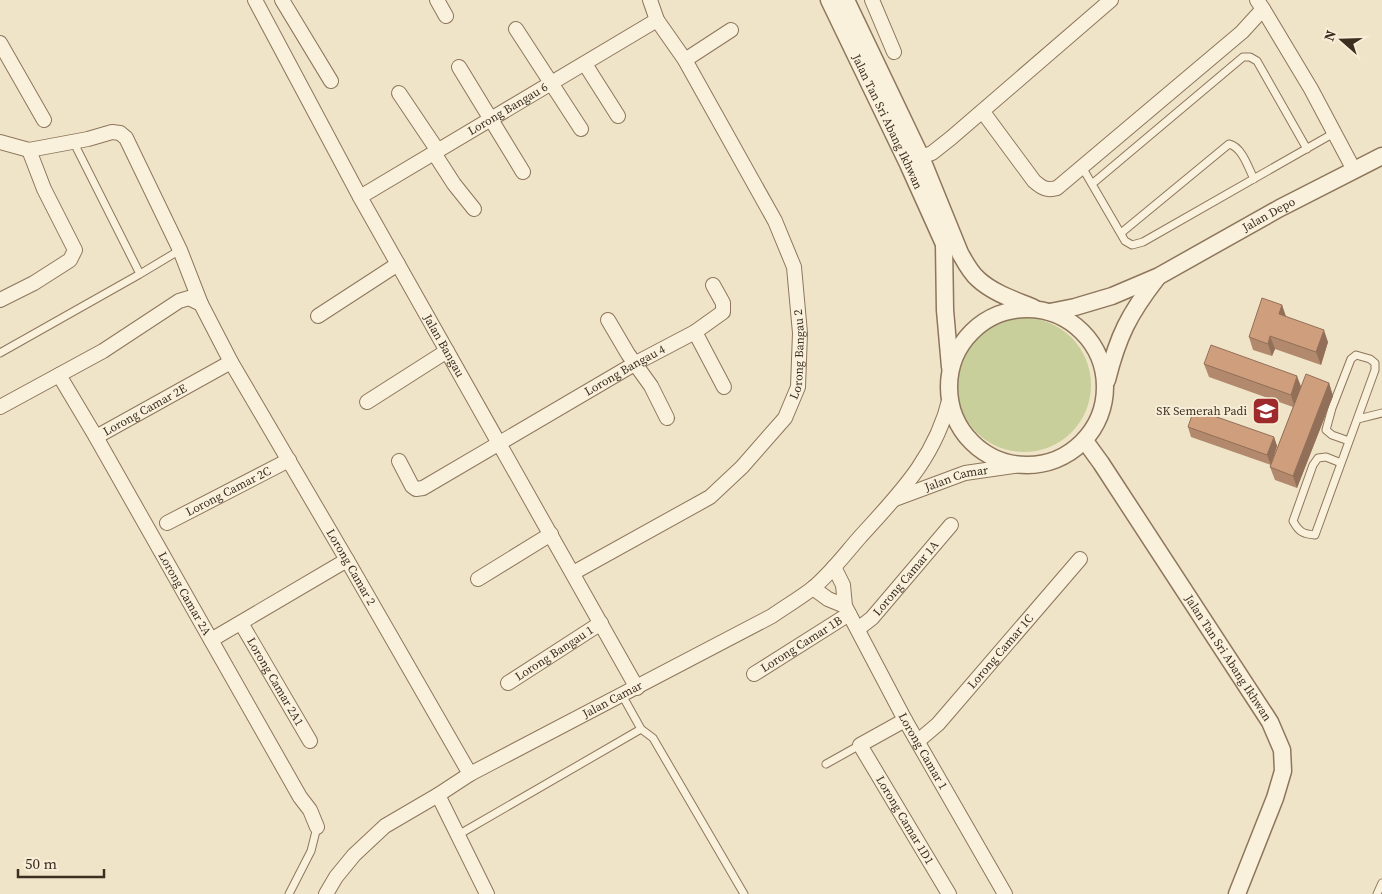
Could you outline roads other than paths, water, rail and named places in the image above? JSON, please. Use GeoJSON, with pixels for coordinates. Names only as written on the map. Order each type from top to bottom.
{"type":"FeatureCollection","features":[{"type":"Feature","properties":{"kind":"street","name":"Jalan Bangau"},"geometry":{"type":"LineString","coordinates":[[255,0],[360,197],[637,688]]}},
{"type":"Feature","properties":{"kind":"street"},"geometry":{"type":"LineString","coordinates":[[282,0],[331,81]]}},
{"type":"Feature","properties":{"kind":"street"},"geometry":{"type":"LineString","coordinates":[[437,0],[446,16]]}},
{"type":"Feature","properties":{"kind":"street","name":"Lorong Bangau 2"},"geometry":{"type":"LineString","coordinates":[[573,573],[710,497],[742,467],[785,418],[798,387],[800,333],[794,267],[775,221],[685,60],[657,20],[650,0]]}},
{"type":"Feature","properties":{"kind":"street","name":"Jalan Tan Sri Abang Ikhwan"},"geometry":{"type":"LineString","coordinates":[[829,0],[908,164],[949,242]]}},
{"type":"Feature","properties":{"kind":"street","name":"Jalan Tan Sri Abang Ikhwan"},"geometry":{"type":"LineString","coordinates":[[846,0],[921,157],[949,242]]}},
{"type":"Feature","properties":{"kind":"street"},"geometry":{"type":"LineString","coordinates":[[872,0],[894,52]]}},
{"type":"Feature","properties":{"kind":"street"},"geometry":{"type":"LineString","coordinates":[[921,157],[932,153],[983,112],[1111,0]]}},
{"type":"Feature","properties":{"kind":"street"},"geometry":{"type":"LineString","coordinates":[[983,112],[1034,181],[1043,189],[1058,188],[1242,32],[1260,4],[1290,53],[1354,170]]}},
{"type":"Feature","properties":{"kind":"street","name":"Lorong Bangau 6"},"geometry":{"type":"LineString","coordinates":[[360,197],[657,20]]}},
{"type":"Feature","properties":{"kind":"street"},"geometry":{"type":"LineString","coordinates":[[516,29],[581,128]]}},
{"type":"Feature","properties":{"kind":"street"},"geometry":{"type":"LineString","coordinates":[[685,60],[732,30]]}},
{"type":"Feature","properties":{"kind":"street"},"geometry":{"type":"LineString","coordinates":[[0,43],[44,120]]}},
{"type":"Feature","properties":{"kind":"street"},"geometry":{"type":"LineString","coordinates":[[585,64],[618,116]]}},
{"type":"Feature","properties":{"kind":"street"},"geometry":{"type":"LineString","coordinates":[[459,67],[523,172]]}},
{"type":"Feature","properties":{"kind":"street"},"geometry":{"type":"LineString","coordinates":[[399,93],[454,184],[474,209]]}},
{"type":"Feature","properties":{"kind":"street","name":"Lorong Camar 2"},"geometry":{"type":"LineString","coordinates":[[29,150],[112,132],[120,133],[126,138],[180,250],[202,304],[231,362],[470,774]]}},
{"type":"Feature","properties":{"kind":"street"},"geometry":{"type":"LineString","coordinates":[[0,142],[29,150],[44,189],[75,250],[70,260],[34,283],[0,300]]}},
{"type":"Feature","properties":{"kind":"street","name":"Jalan Depo"},"geometry":{"type":"LineString","coordinates":[[1043,311],[1075,307],[1112,296],[1159,276],[1280,208],[1382,156]]}},
{"type":"Feature","properties":{"kind":"street"},"geometry":{"type":"LineString","coordinates":[[949,242],[977,279],[994,290],[1070,322],[1089,339],[1100,358],[1106,383]]}},
{"type":"Feature","properties":{"kind":"street"},"geometry":{"type":"LineString","coordinates":[[949,242],[945,310],[951,373],[950,397],[957,420],[963,431],[986,453],[998,459],[1021,465],[1043,463],[1056,459],[1085,441],[1099,416],[1113,357],[1129,317],[1159,276]]}},
{"type":"Feature","properties":{"kind":"street"},"geometry":{"type":"LineString","coordinates":[[318,316],[398,264]]}},
{"type":"Feature","properties":{"kind":"street","name":"Lorong Bangau 4"},"geometry":{"type":"LineString","coordinates":[[399,461],[412,486],[416,489],[423,488],[636,363],[695,332],[723,312],[723,303],[713,285]]}},
{"type":"Feature","properties":{"kind":"street"},"geometry":{"type":"LineString","coordinates":[[0,407],[103,351],[179,301],[189,298],[202,304]]}},
{"type":"Feature","properties":{"kind":"street"},"geometry":{"type":"LineString","coordinates":[[951,373],[959,350],[976,328],[998,314],[1017,310],[1043,311]]}},
{"type":"Feature","properties":{"kind":"street"},"geometry":{"type":"LineString","coordinates":[[608,320],[628,354],[651,386],[667,418]]}},
{"type":"Feature","properties":{"kind":"street"},"geometry":{"type":"LineString","coordinates":[[695,332],[724,386]]}},
{"type":"Feature","properties":{"kind":"street"},"geometry":{"type":"LineString","coordinates":[[367,402],[447,351]]}},
{"type":"Feature","properties":{"kind":"street","name":"Lorong Camar 2E"},"geometry":{"type":"LineString","coordinates":[[58,375],[96,437],[231,362]]}},
{"type":"Feature","properties":{"kind":"street","name":"Jalan Camar"},"geometry":{"type":"LineString","coordinates":[[326,894],[336,877],[354,855],[385,826],[470,774],[772,616],[813,588],[895,499],[932,447],[946,416],[950,397]]}},
{"type":"Feature","properties":{"kind":"street","name":"Lorong Camar 2A"},"geometry":{"type":"LineString","coordinates":[[96,437],[211,640],[347,560]]}},
{"type":"Feature","properties":{"kind":"street","name":"Jalan Tan Sri Abang Ikhwan"},"geometry":{"type":"LineString","coordinates":[[1085,441],[1270,722],[1282,750],[1283,771],[1276,798],[1242,893]]}},
{"type":"Feature","properties":{"kind":"street","name":"Lorong Camar 2C"},"geometry":{"type":"LineString","coordinates":[[167,523],[289,460]]}},
{"type":"Feature","properties":{"kind":"street","name":"Jalan Camar"},"geometry":{"type":"LineString","coordinates":[[895,499],[965,473],[1021,465]]}},
{"type":"Feature","properties":{"kind":"street","name":"Lorong Camar 1A"},"geometry":{"type":"LineString","coordinates":[[858,629],[872,618],[951,525]]}},
{"type":"Feature","properties":{"kind":"street"},"geometry":{"type":"LineString","coordinates":[[478,579],[551,534]]}},
{"type":"Feature","properties":{"kind":"street","name":"Lorong Camar 1C"},"geometry":{"type":"LineString","coordinates":[[918,741],[938,724],[1080,559]]}},
{"type":"Feature","properties":{"kind":"street","name":"Lorong Camar 1"},"geometry":{"type":"LineString","coordinates":[[834,567],[843,584],[847,610],[905,720],[1004,894]]}},
{"type":"Feature","properties":{"kind":"street"},"geometry":{"type":"LineString","coordinates":[[813,588],[847,610]]}},
{"type":"Feature","properties":{"kind":"street","name":"Lorong Camar 1B"},"geometry":{"type":"LineString","coordinates":[[754,674],[847,610]]}},
{"type":"Feature","properties":{"kind":"street","name":"Lorong Camar 2A1"},"geometry":{"type":"LineString","coordinates":[[240,622],[310,741]]}},
{"type":"Feature","properties":{"kind":"street","name":"Lorong Bangau 1"},"geometry":{"type":"LineString","coordinates":[[508,683],[601,623]]}},
{"type":"Feature","properties":{"kind":"street"},"geometry":{"type":"LineString","coordinates":[[211,640],[300,797],[310,810],[317,827]]}},
{"type":"Feature","properties":{"kind":"street"},"geometry":{"type":"LineString","coordinates":[[860,745],[905,720]]}},
{"type":"Feature","properties":{"kind":"street","name":"Lorong Camar 1D1"},"geometry":{"type":"LineString","coordinates":[[860,745],[948,894]]}},
{"type":"Feature","properties":{"kind":"street"},"geometry":{"type":"LineString","coordinates":[[438,795],[487,894]]}},
{"type":"Feature","properties":{"kind":"lane"},"geometry":{"type":"LineString","coordinates":[[1092,184],[1243,57],[1250,57],[1257,61],[1307,149]]}},
{"type":"Feature","properties":{"kind":"lane"},"geometry":{"type":"LineString","coordinates":[[1082,167],[1125,241],[1132,245],[1143,242],[1334,133]]}},
{"type":"Feature","properties":{"kind":"lane"},"geometry":{"type":"LineString","coordinates":[[73,141],[140,274]]}},
{"type":"Feature","properties":{"kind":"lane"},"geometry":{"type":"LineString","coordinates":[[1120,233],[1229,144],[1235,145],[1239,150],[1254,179]]}},
{"type":"Feature","properties":{"kind":"lane"},"geometry":{"type":"LineString","coordinates":[[0,353],[180,250]]}},
{"type":"Feature","properties":{"kind":"lane"},"geometry":{"type":"LineString","coordinates":[[1341,463],[1326,457],[1318,458],[1313,465],[1293,521],[1302,534],[1315,535],[1341,463],[1350,441],[1376,370],[1375,364],[1370,358],[1356,355],[1351,359],[1326,430],[1332,435],[1350,441]]}},
{"type":"Feature","properties":{"kind":"lane"},"geometry":{"type":"LineString","coordinates":[[1358,418],[1382,413]]}},
{"type":"Feature","properties":{"kind":"lane"},"geometry":{"type":"LineString","coordinates":[[622,695],[641,729],[652,738],[744,894]]}},
{"type":"Feature","properties":{"kind":"lane"},"geometry":{"type":"LineString","coordinates":[[458,835],[641,729]]}},
{"type":"Feature","properties":{"kind":"lane"},"geometry":{"type":"LineString","coordinates":[[826,764],[860,745]]}},
{"type":"Feature","properties":{"kind":"lane"},"geometry":{"type":"LineString","coordinates":[[289,894],[311,851],[317,827]]}},
{"type":"Feature","properties":{"kind":"lane"},"geometry":{"type":"LineString","coordinates":[[1377,894],[1382,883]]}},
{"type":"Feature","properties":{"kind":"place","name":"SK Semerah Padi"},"geometry":{"type":"Point","coordinates":[1266,411]}}]}
